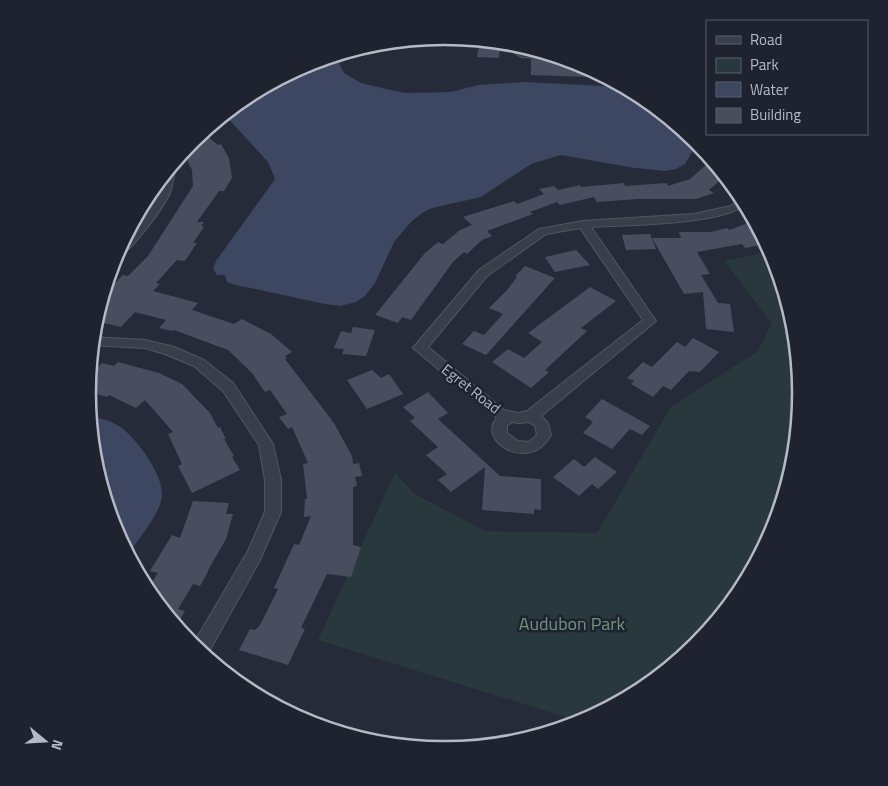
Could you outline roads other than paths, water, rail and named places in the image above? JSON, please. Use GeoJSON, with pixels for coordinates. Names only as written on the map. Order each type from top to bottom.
{"type":"FeatureCollection","features":[{"type":"Feature","properties":{"kind":"street"},"geometry":{"type":"LineString","coordinates":[[518,53],[521,56],[532,57]]}},
{"type":"Feature","properties":{"kind":"street"},"geometry":{"type":"LineString","coordinates":[[137,231],[162,201],[169,179]]}},
{"type":"Feature","properties":{"kind":"street","name":"Egret Road"},"geometry":{"type":"LineString","coordinates":[[531,416],[519,418],[500,414],[420,348],[483,273],[543,231],[583,224],[694,217],[737,206]]}},
{"type":"Feature","properties":{"kind":"street"},"geometry":{"type":"LineString","coordinates":[[510,416],[500,424],[499,429],[500,434],[509,444],[523,448],[536,444],[544,435],[541,424],[531,416],[650,321],[583,224]]}},
{"type":"Feature","properties":{"kind":"street"},"geometry":{"type":"LineString","coordinates":[[100,342],[145,344],[169,350],[199,363],[228,386],[266,444],[273,480],[273,512],[254,555],[203,644]]}},
{"type":"Feature","properties":{"kind":"water"},"geometry":{"type":"Polygon","coordinates":[[[333,63],[339,63],[344,73],[361,83],[407,93],[451,92],[478,85],[524,82],[607,86],[656,117],[693,150],[685,164],[676,169],[665,171],[635,168],[561,155],[531,164],[481,197],[432,208],[422,213],[411,222],[394,242],[375,283],[365,296],[356,302],[340,306],[236,285],[227,282],[225,275],[217,275],[213,269],[216,261],[275,179],[268,162],[229,119],[290,81],[333,63]]]}},
{"type":"Feature","properties":{"kind":"water"},"geometry":{"type":"Polygon","coordinates":[[[97,418],[112,422],[126,431],[147,457],[158,477],[161,486],[161,502],[148,526],[132,548],[114,505],[108,483],[97,418]]]}},
{"type":"Feature","properties":{"kind":"park label","name":"Audubon Park"},"geometry":{"type":"Point","coordinates":[572,624]}}]}
